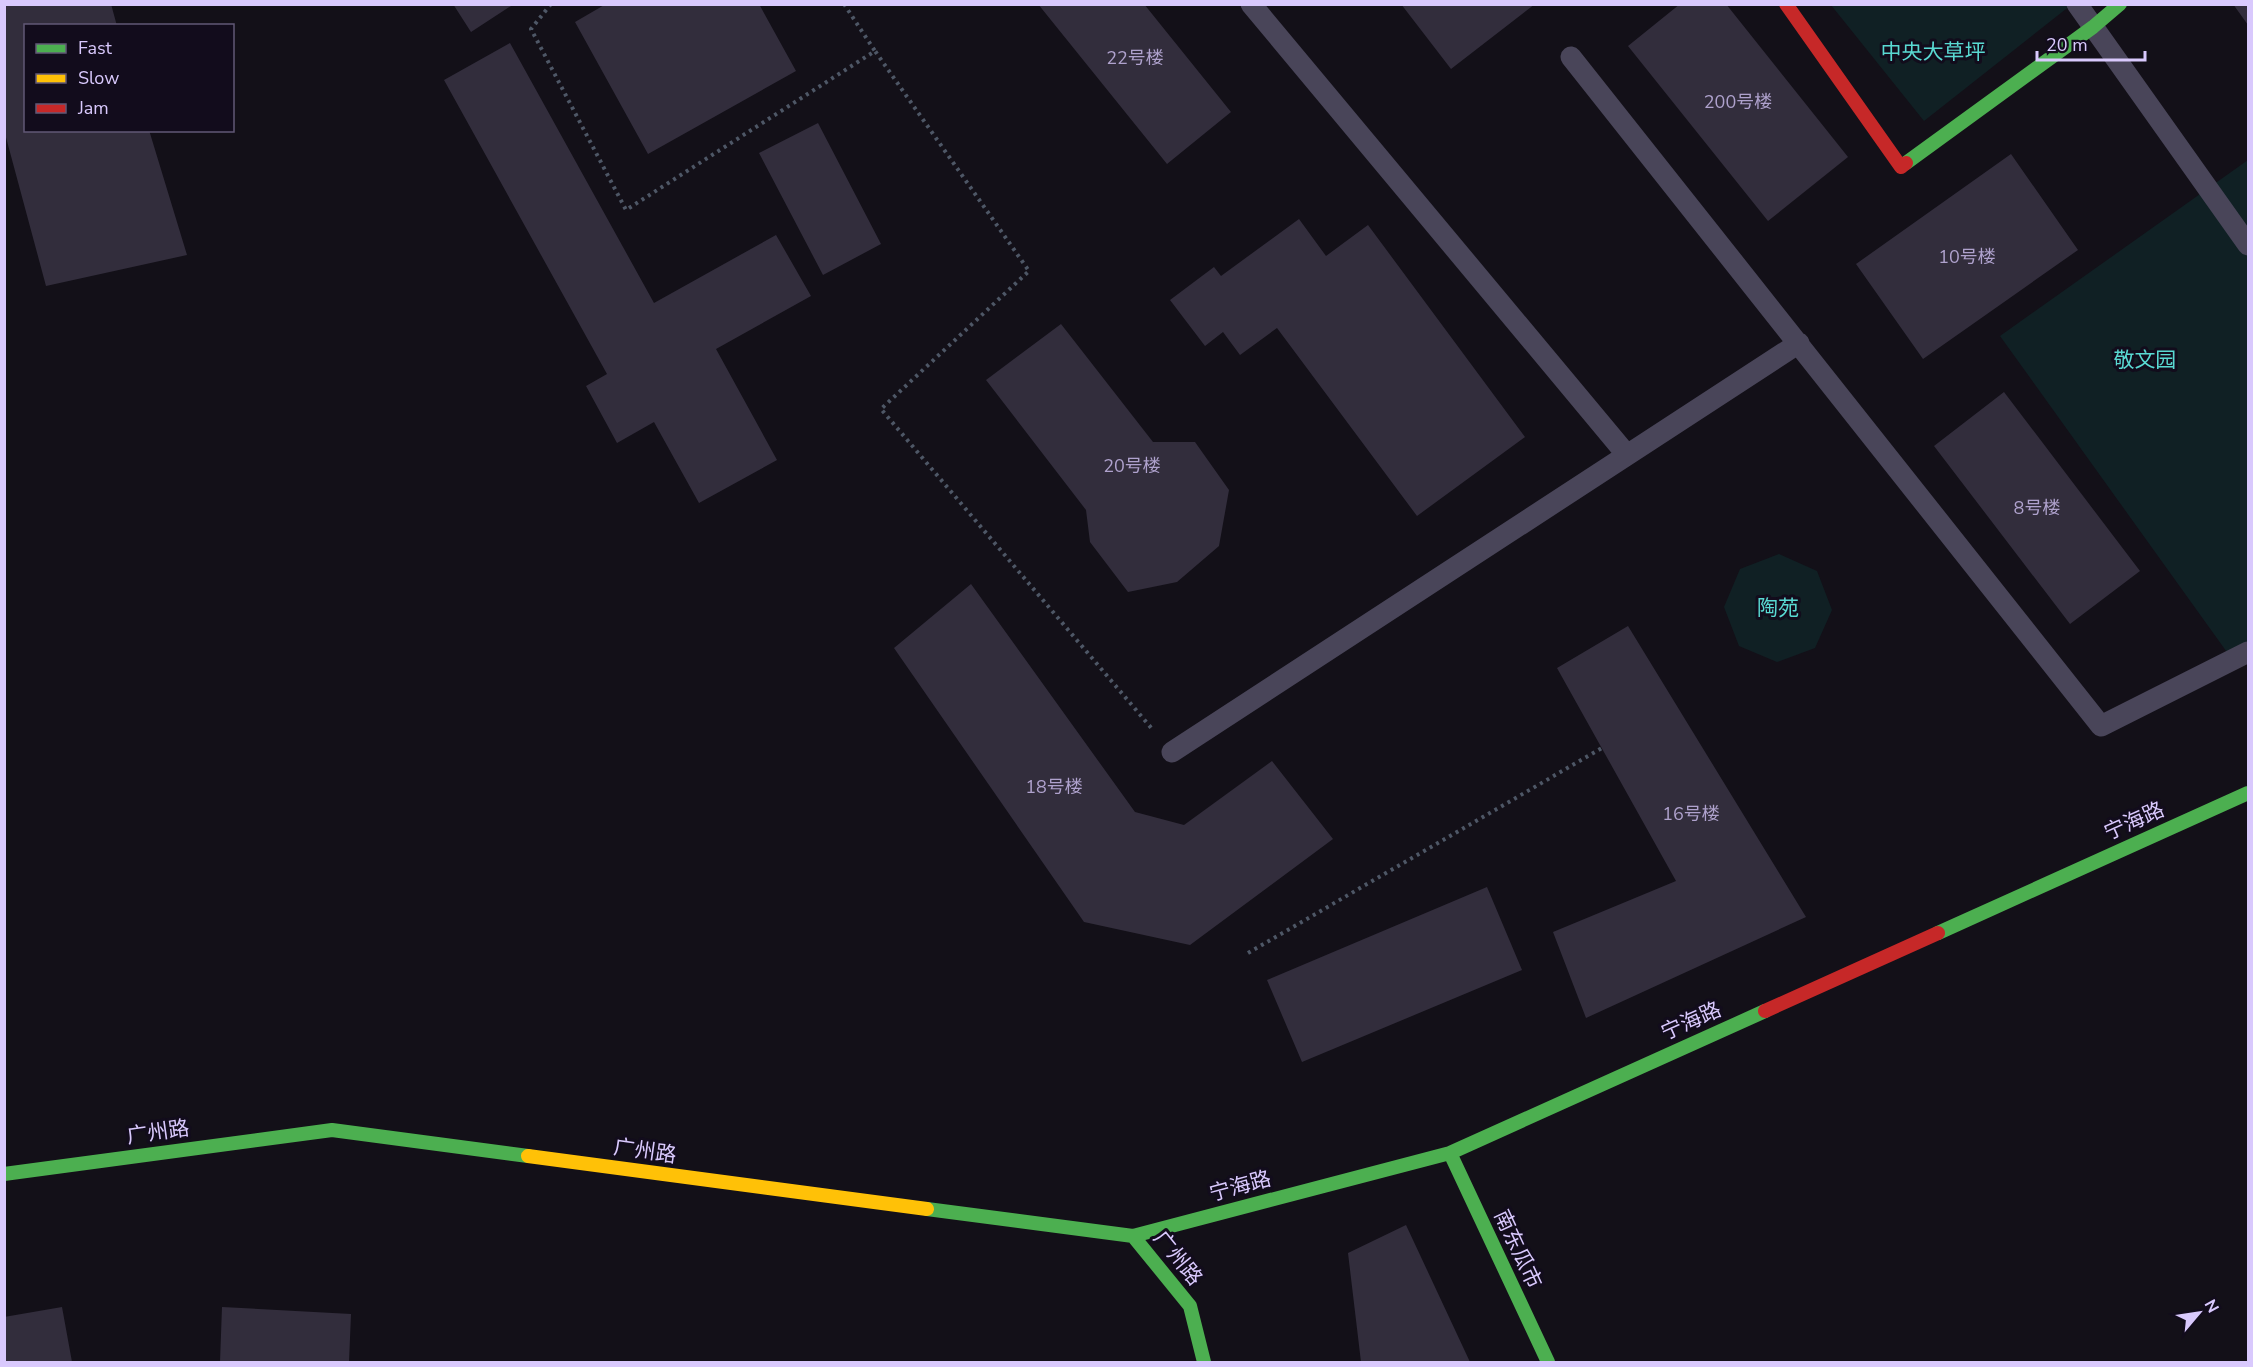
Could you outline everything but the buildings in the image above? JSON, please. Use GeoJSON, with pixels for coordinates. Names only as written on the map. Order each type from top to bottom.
{"type":"FeatureCollection","features":[{"type":"Feature","properties":{"kind":"street"},"geometry":{"type":"LineString","coordinates":[[1786,4],[1901,167],[2093,27],[2120,4]]}},
{"type":"Feature","properties":{"kind":"street","name":"宁海路"},"geometry":{"type":"LineString","coordinates":[[1133,1236],[1450,1153],[2248,793]]}},
{"type":"Feature","properties":{"kind":"street","name":"广州路"},"geometry":{"type":"LineString","coordinates":[[4,1174],[332,1130],[1133,1236],[1190,1306],[1204,1362]]}},
{"type":"Feature","properties":{"kind":"street","name":"南东瓜市"},"geometry":{"type":"LineString","coordinates":[[1450,1153],[1548,1362]]}},
{"type":"Feature","properties":{"kind":"lane"},"geometry":{"type":"LineString","coordinates":[[1251,4],[1627,455]]}},
{"type":"Feature","properties":{"kind":"lane"},"geometry":{"type":"LineString","coordinates":[[2077,4],[2248,245]]}},
{"type":"Feature","properties":{"kind":"lane"},"geometry":{"type":"LineString","coordinates":[[1571,57],[2101,726],[2248,652]]}},
{"type":"Feature","properties":{"kind":"lane"},"geometry":{"type":"LineString","coordinates":[[1172,752],[1799,343]]}},
{"type":"Feature","properties":{"kind":"path"},"geometry":{"type":"LineString","coordinates":[[551,4],[531,29],[626,210],[875,51]]}},
{"type":"Feature","properties":{"kind":"path"},"geometry":{"type":"LineString","coordinates":[[844,4],[1029,272],[881,409],[1172,752]]}},
{"type":"Feature","properties":{"kind":"path"},"geometry":{"type":"LineString","coordinates":[[1248,953],[1602,748]]}},
{"type":"Feature","properties":{"kind":"green space","name":"中央大草坪"},"geometry":{"type":"Polygon","coordinates":[[[1831,5],[2071,5],[1924,121],[1831,5]]]}},
{"type":"Feature","properties":{"kind":"green space","name":"敬文园"},"geometry":{"type":"Polygon","coordinates":[[[2248,160],[2248,645],[2229,655],[2000,336],[2248,160]]]}},
{"type":"Feature","properties":{"kind":"green space","name":"陶苑"},"geometry":{"type":"Polygon","coordinates":[[[1779,554],[1817,571],[1832,610],[1815,648],[1777,662],[1739,646],[1724,607],[1740,569],[1779,554]]]}},
{"type":"Feature","properties":{"kind":"traffic: fast"},"geometry":{"type":"LineString","coordinates":[[1906,163],[2093,27],[2120,4]]}},
{"type":"Feature","properties":{"kind":"traffic: fast"},"geometry":{"type":"LineString","coordinates":[[1938,933],[2248,793]]}},
{"type":"Feature","properties":{"kind":"traffic: fast"},"geometry":{"type":"LineString","coordinates":[[1133,1236],[1450,1153],[1765,1011]]}},
{"type":"Feature","properties":{"kind":"traffic: fast"},"geometry":{"type":"LineString","coordinates":[[4,1174],[332,1130],[528,1156]]}},
{"type":"Feature","properties":{"kind":"traffic: fast"},"geometry":{"type":"LineString","coordinates":[[1450,1153],[1548,1362]]}},
{"type":"Feature","properties":{"kind":"traffic: fast"},"geometry":{"type":"LineString","coordinates":[[927,1209],[1133,1236],[1190,1306],[1204,1362]]}},
{"type":"Feature","properties":{"kind":"traffic: slow"},"geometry":{"type":"LineString","coordinates":[[528,1156],[927,1209]]}},
{"type":"Feature","properties":{"kind":"traffic: jam"},"geometry":{"type":"LineString","coordinates":[[1786,4],[1901,167],[1906,163]]}},
{"type":"Feature","properties":{"kind":"traffic: jam"},"geometry":{"type":"LineString","coordinates":[[1765,1011],[1938,933]]}}]}
